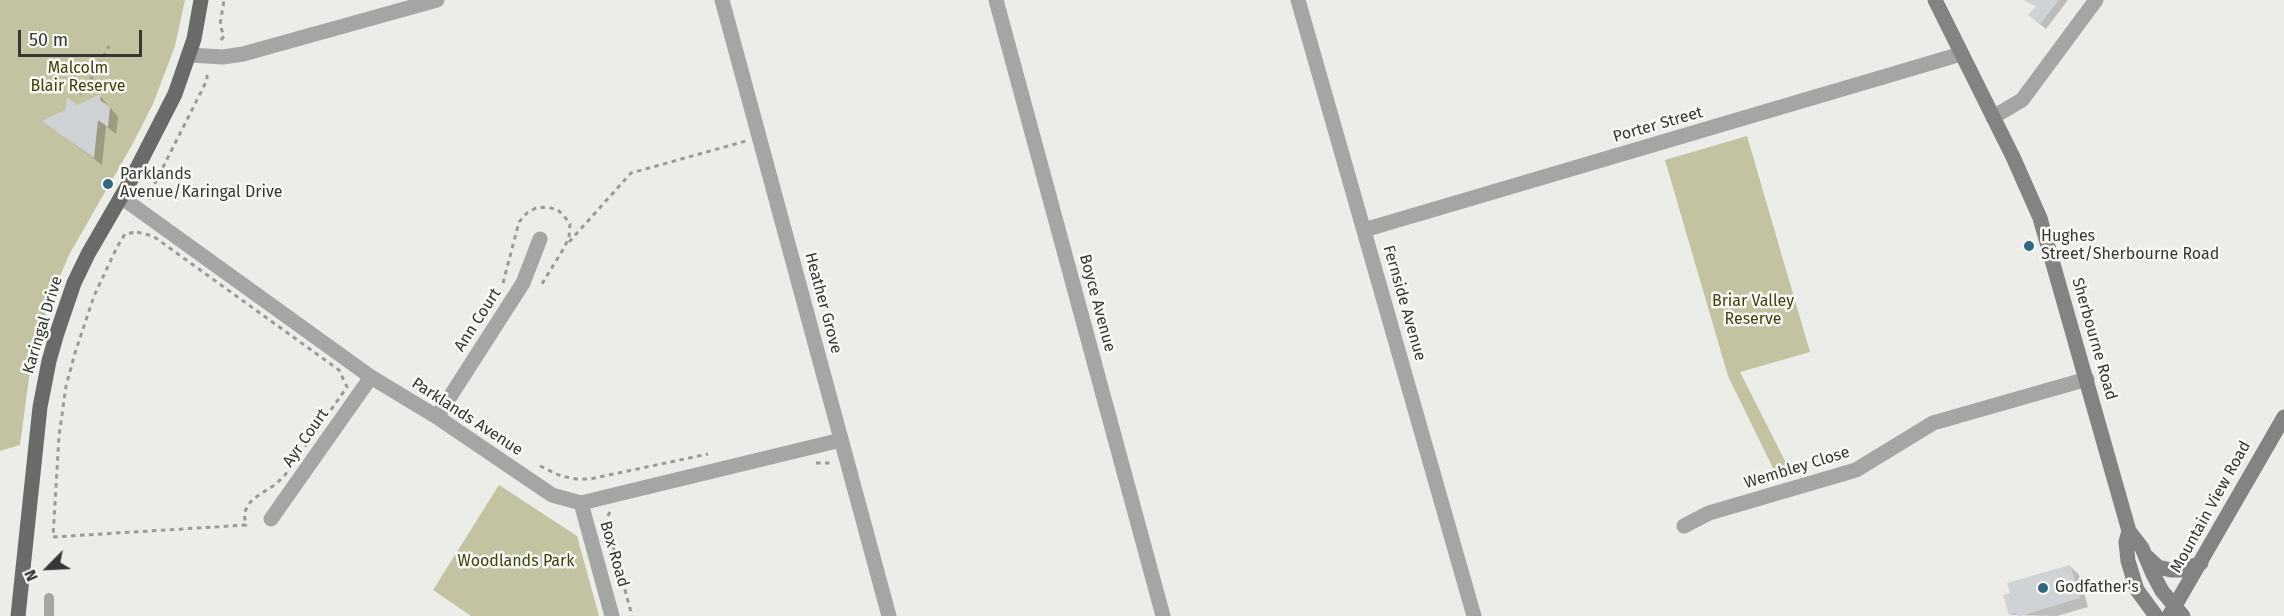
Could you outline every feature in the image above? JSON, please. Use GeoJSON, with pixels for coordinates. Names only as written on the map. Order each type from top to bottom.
{"type":"FeatureCollection","features":[{"type":"Feature","properties":{"kind":"main road","name":"Karingal Drive"},"geometry":{"type":"LineString","coordinates":[[18,616],[38,418],[49,361],[74,283],[164,118],[189,55],[201,0]]}},
{"type":"Feature","properties":{"kind":"main road","name":"Sherbourne Road"},"geometry":{"type":"LineString","coordinates":[[1935,0],[2040,218],[2128,531],[2127,553],[2134,580],[2142,598],[2156,616]]}},
{"type":"Feature","properties":{"kind":"main road","name":"Mountain View Road"},"geometry":{"type":"LineString","coordinates":[[2176,613],[2261,454],[2284,417]]}},
{"type":"Feature","properties":{"kind":"main road","name":"Sherbourne Road"},"geometry":{"type":"LineString","coordinates":[[2128,531],[2136,538],[2157,582],[2176,613]]}},
{"type":"Feature","properties":{"kind":"main road"},"geometry":{"type":"LineString","coordinates":[[2146,556],[2158,567],[2171,570],[2181,570],[2201,563]]}},
{"type":"Feature","properties":{"kind":"street"},"geometry":{"type":"LineString","coordinates":[[189,55],[213,57],[243,54],[437,0]]}},
{"type":"Feature","properties":{"kind":"street","name":"Heather Grove"},"geometry":{"type":"LineString","coordinates":[[722,0],[888,616]]}},
{"type":"Feature","properties":{"kind":"street","name":"Boyce Avenue"},"geometry":{"type":"LineString","coordinates":[[996,0],[1163,616]]}},
{"type":"Feature","properties":{"kind":"street","name":"Fernside Avenue"},"geometry":{"type":"LineString","coordinates":[[1298,0],[1474,616]]}},
{"type":"Feature","properties":{"kind":"street"},"geometry":{"type":"LineString","coordinates":[[1993,117],[2022,100],[2096,0]]}},
{"type":"Feature","properties":{"kind":"street","name":"Porter Street"},"geometry":{"type":"LineString","coordinates":[[1364,230],[1961,54]]}},
{"type":"Feature","properties":{"kind":"street","name":"Parklands Avenue"},"geometry":{"type":"LineString","coordinates":[[121,197],[371,377],[437,417],[552,495],[580,502],[841,440]]}},
{"type":"Feature","properties":{"kind":"street","name":"Ann Court"},"geometry":{"type":"LineString","coordinates":[[437,417],[523,283],[540,239]]}},
{"type":"Feature","properties":{"kind":"street","name":"Ayr Court"},"geometry":{"type":"LineString","coordinates":[[271,519],[371,377]]}},
{"type":"Feature","properties":{"kind":"street","name":"Wembley Close"},"geometry":{"type":"LineString","coordinates":[[1684,526],[1708,513],[1856,470],[1933,423],[2087,379]]}},
{"type":"Feature","properties":{"kind":"street","name":"Box Road"},"geometry":{"type":"LineString","coordinates":[[580,502],[612,616]]}},
{"type":"Feature","properties":{"kind":"lane"},"geometry":{"type":"LineString","coordinates":[[48,598],[49,616]]}},
{"type":"Feature","properties":{"kind":"path"},"geometry":{"type":"LineString","coordinates":[[131,233],[153,196],[152,189],[207,80],[206,74],[224,36],[220,25],[224,0]]}},
{"type":"Feature","properties":{"kind":"path"},"geometry":{"type":"LineString","coordinates":[[79,94],[86,88],[110,46]]}},
{"type":"Feature","properties":{"kind":"path"},"geometry":{"type":"LineString","coordinates":[[566,245],[631,172],[759,138]]}},
{"type":"Feature","properties":{"kind":"path"},"geometry":{"type":"LineString","coordinates":[[131,233],[153,236],[180,255],[339,370],[347,387],[285,475],[248,505],[244,514],[246,525],[53,537],[59,436],[66,386],[82,326],[94,296],[117,247],[125,234],[131,233]]}},
{"type":"Feature","properties":{"kind":"path"},"geometry":{"type":"LineString","coordinates":[[813,463],[831,463],[833,471]]}},
{"type":"Feature","properties":{"kind":"path"},"geometry":{"type":"LineString","coordinates":[[616,506],[606,519],[632,616]]}},
{"type":"Feature","properties":{"kind":"green space","name":"Malcolm Blair Reserve"},"geometry":{"type":"Polygon","coordinates":[[[0,0],[185,0],[175,46],[153,104],[70,253],[50,299],[31,363],[20,445],[0,451],[0,0]]]}},
{"type":"Feature","properties":{"kind":"green space","name":"Briar Valley Reserve"},"geometry":{"type":"Polygon","coordinates":[[[1747,136],[1810,352],[1740,372],[1786,463],[1797,468],[1770,475],[1773,468],[1728,376],[1665,160],[1747,136]]]}},
{"type":"Feature","properties":{"kind":"green space","name":"Woodlands Park"},"geometry":{"type":"Polygon","coordinates":[[[499,485],[577,536],[599,616],[471,616],[433,590],[499,485]]]}},
{"type":"Feature","properties":{"kind":"building"},"geometry":{"type":"Polygon","coordinates":[[[2024,0],[2059,0],[2040,24],[2028,15],[2036,6],[2024,0]]]}},
{"type":"Feature","properties":{"kind":"building"},"geometry":{"type":"Polygon","coordinates":[[[101,94],[100,100],[110,107],[108,127],[98,120],[94,158],[42,121],[65,110],[67,97],[77,105],[101,94]]]}},
{"type":"Feature","properties":{"kind":"building","name":"Godfather's"},"geometry":{"type":"Polygon","coordinates":[[[2070,565],[2080,598],[2020,616],[2016,613],[2009,615],[2003,595],[2010,593],[2007,583],[2070,565]]]}},
{"type":"Feature","properties":{"kind":"place","name":"Parklands Avenue/Karingal Drive"},"geometry":{"type":"Point","coordinates":[108,184]}},
{"type":"Feature","properties":{"kind":"place","name":"Hughes Street/Sherbourne Road"},"geometry":{"type":"Point","coordinates":[2029,246]}},
{"type":"Feature","properties":{"kind":"place","name":"Godfather's"},"geometry":{"type":"Point","coordinates":[2043,588]}}]}
